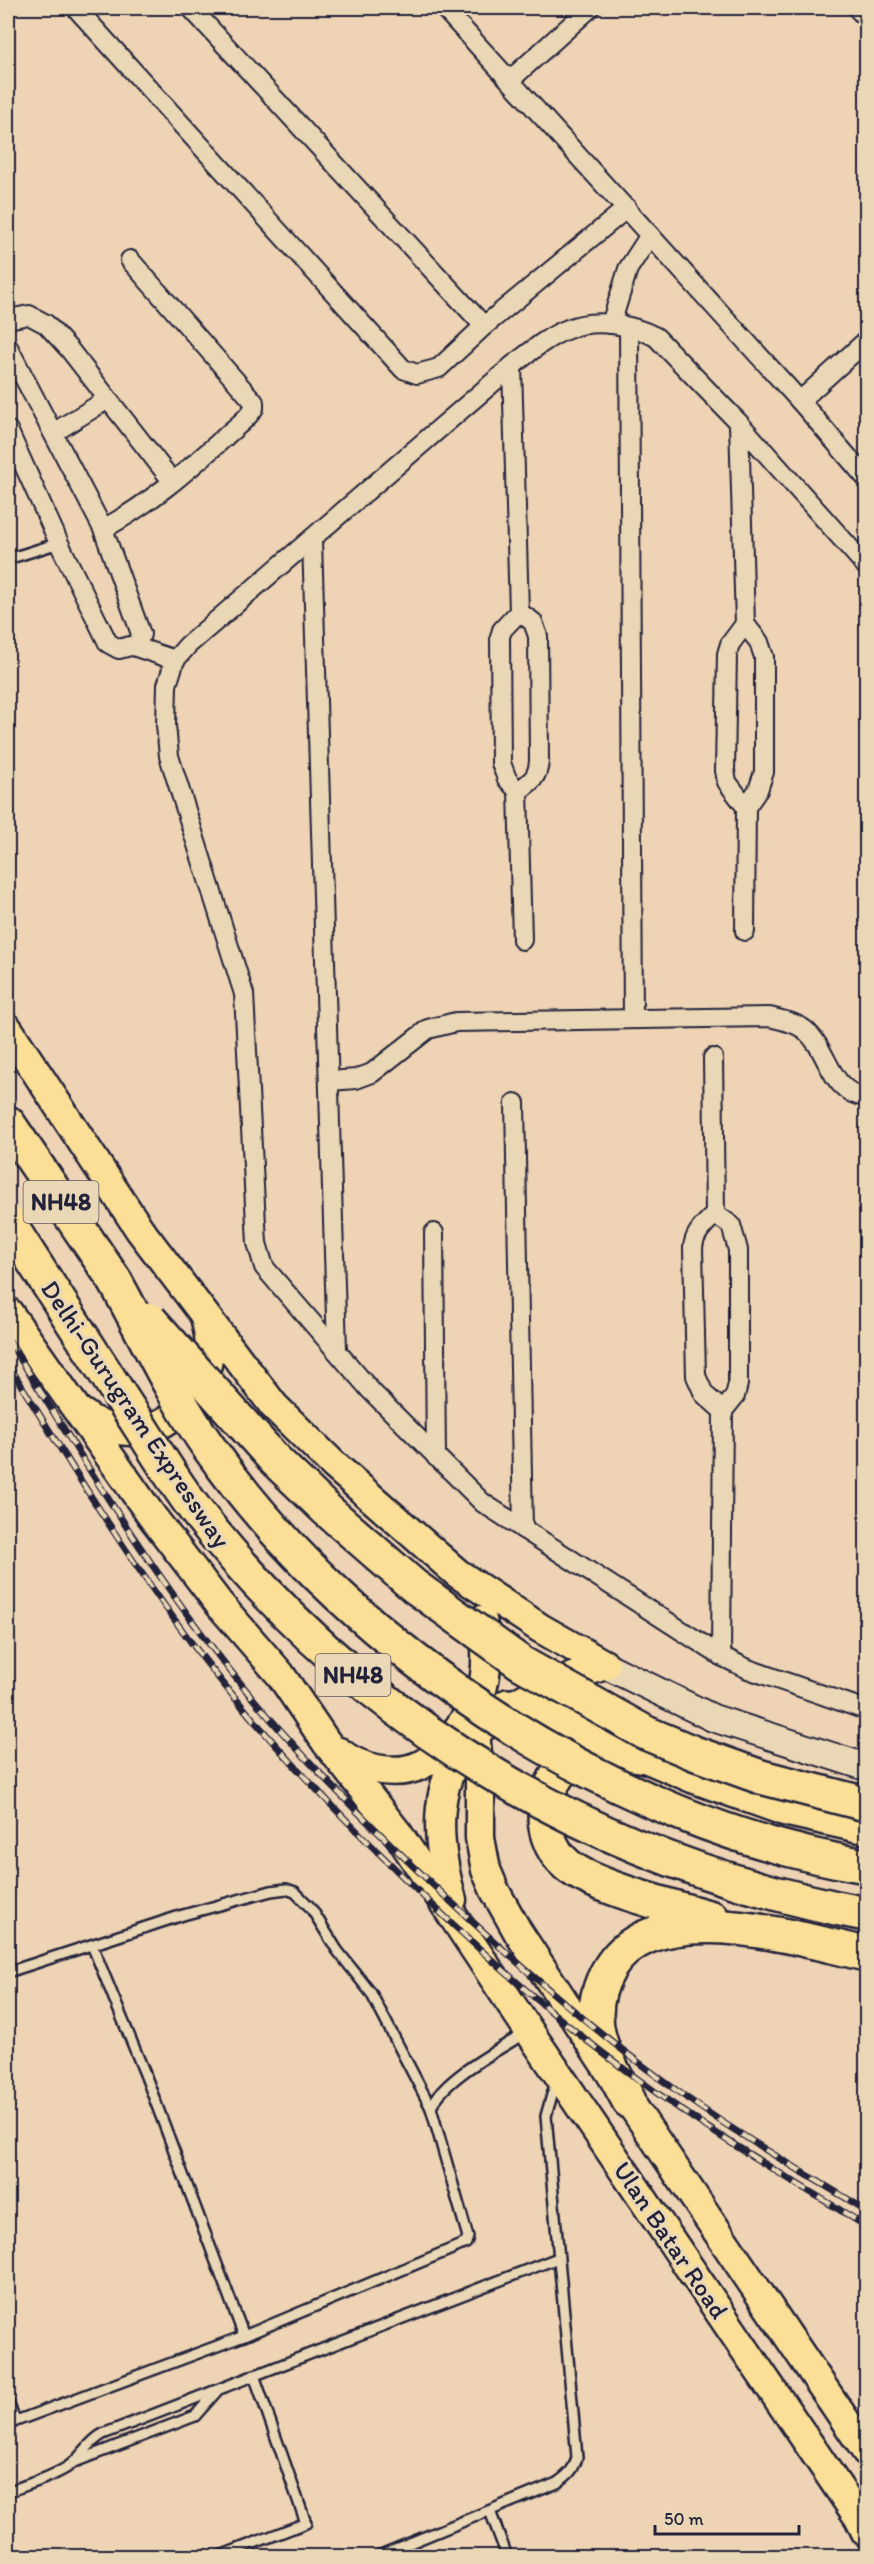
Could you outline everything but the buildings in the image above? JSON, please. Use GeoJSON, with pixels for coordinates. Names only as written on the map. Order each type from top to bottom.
{"type":"FeatureCollection","features":[{"type":"Feature","properties":{"kind":"highway","name":"Delhi-Gurugram Expressway"},"geometry":{"type":"LineString","coordinates":[[8,1123],[115,1281],[181,1404],[211,1450],[258,1510],[313,1570],[362,1616],[420,1666],[498,1718],[553,1752],[615,1784],[734,1832],[787,1848],[867,1866]]}},
{"type":"Feature","properties":{"kind":"highway","name":"Delhi-Gurugram Expressway"},"geometry":{"type":"LineString","coordinates":[[8,1222],[198,1514],[274,1600],[319,1645],[370,1690],[470,1760],[518,1789],[571,1818],[625,1843],[682,1865],[748,1886],[867,1914]]}},
{"type":"Feature","properties":{"kind":"highway"},"geometry":{"type":"LineString","coordinates":[[115,1281],[275,1460],[375,1553],[471,1629],[520,1663],[646,1733],[760,1778],[867,1804]]}},
{"type":"Feature","properties":{"kind":"highway"},"geometry":{"type":"LineString","coordinates":[[508,1706],[593,1733],[694,1776],[786,1809],[867,1827]]}},
{"type":"Feature","properties":{"kind":"highway"},"geometry":{"type":"LineString","coordinates":[[646,1756],[598,1751],[583,1755],[568,1763],[556,1774],[548,1792],[544,1812],[547,1833],[556,1853],[568,1866],[583,1875],[681,1910],[766,1932],[867,1954]]}},
{"type":"Feature","properties":{"kind":"highway"},"geometry":{"type":"LineString","coordinates":[[629,2101],[609,2064],[596,2032],[595,2015],[598,1995],[616,1958],[629,1946],[664,1930],[686,1927],[766,1932]]}},
{"type":"Feature","properties":{"kind":"main road"},"geometry":{"type":"LineString","coordinates":[[8,1029],[140,1230],[274,1406],[334,1465],[457,1573],[540,1628],[605,1665],[713,1718],[867,1767]]}},
{"type":"Feature","properties":{"kind":"main road"},"geometry":{"type":"LineString","coordinates":[[8,1312],[151,1515],[220,1605],[280,1674],[326,1742],[399,1834],[475,1948]]}},
{"type":"Feature","properties":{"kind":"main road"},"geometry":{"type":"LineString","coordinates":[[74,1406],[94,1422],[126,1433],[149,1430],[169,1419],[188,1403],[205,1371],[210,1336],[205,1315]]}},
{"type":"Feature","properties":{"kind":"main road"},"geometry":{"type":"LineString","coordinates":[[326,1742],[350,1762],[387,1770],[405,1769],[422,1764],[451,1739],[480,1698],[488,1650],[482,1617],[470,1592],[457,1573]]}},
{"type":"Feature","properties":{"kind":"main road"},"geometry":{"type":"LineString","coordinates":[[475,1948],[453,1903],[443,1868],[440,1838],[442,1804],[450,1768],[462,1747],[508,1706],[605,1665]]}},
{"type":"Feature","properties":{"kind":"main road","name":"Ulan Batar Road"},"geometry":{"type":"LineString","coordinates":[[475,1734],[480,1780],[480,1838],[486,1870],[518,1932],[629,2101],[867,2451]]}},
{"type":"Feature","properties":{"kind":"main road","name":"Ulan Batar Road"},"geometry":{"type":"LineString","coordinates":[[475,1948],[860,2518],[867,2532]]}},
{"type":"Feature","properties":{"kind":"street"},"geometry":{"type":"LineString","coordinates":[[76,8],[403,369],[417,374],[439,368],[484,326],[627,208]]}},
{"type":"Feature","properties":{"kind":"street"},"geometry":{"type":"LineString","coordinates":[[191,8],[484,326]]}},
{"type":"Feature","properties":{"kind":"street"},"geometry":{"type":"LineString","coordinates":[[444,8],[627,208],[867,478]]}},
{"type":"Feature","properties":{"kind":"street"},"geometry":{"type":"LineString","coordinates":[[510,80],[590,8]]}},
{"type":"Feature","properties":{"kind":"street"},"geometry":{"type":"LineString","coordinates":[[857,8],[867,18]]}},
{"type":"Feature","properties":{"kind":"street"},"geometry":{"type":"LineString","coordinates":[[633,1019],[620,326],[628,269],[650,235]]}},
{"type":"Feature","properties":{"kind":"street"},"geometry":{"type":"LineString","coordinates":[[103,530],[127,516],[172,481],[254,410],[255,405],[130,260]]}},
{"type":"Feature","properties":{"kind":"street"},"geometry":{"type":"LineString","coordinates":[[8,319],[29,315],[40,319],[69,349],[172,481]]}},
{"type":"Feature","properties":{"kind":"street"},"geometry":{"type":"LineString","coordinates":[[867,566],[739,423],[656,337],[643,330],[620,326],[570,328],[548,339],[512,366],[188,645],[175,660],[167,685],[166,725],[169,756],[244,994],[259,1257],[271,1276],[371,1391],[483,1503],[721,1656],[748,1669],[867,1710]]}},
{"type":"Feature","properties":{"kind":"street"},"geometry":{"type":"LineString","coordinates":[[800,401],[867,341]]}},
{"type":"Feature","properties":{"kind":"street"},"geometry":{"type":"LineString","coordinates":[[8,347],[103,530],[141,634],[141,639],[133,646],[119,649],[108,643],[59,543],[8,430]]}},
{"type":"Feature","properties":{"kind":"street"},"geometry":{"type":"LineString","coordinates":[[512,366],[519,612],[502,630],[500,637],[501,763],[507,779],[518,791],[522,940]]}},
{"type":"Feature","properties":{"kind":"street"},"geometry":{"type":"LineString","coordinates":[[53,433],[108,399]]}},
{"type":"Feature","properties":{"kind":"street"},"geometry":{"type":"LineString","coordinates":[[739,423],[745,624],[759,642],[764,657],[762,781],[746,807],[745,932]]}},
{"type":"Feature","properties":{"kind":"street"},"geometry":{"type":"LineString","coordinates":[[312,540],[337,1350]]}},
{"type":"Feature","properties":{"kind":"street"},"geometry":{"type":"LineString","coordinates":[[518,791],[535,778],[539,771],[538,636],[533,622],[519,612]]}},
{"type":"Feature","properties":{"kind":"street"},"geometry":{"type":"LineString","coordinates":[[745,624],[730,644],[727,654],[725,771],[728,782],[746,807]]}},
{"type":"Feature","properties":{"kind":"street"},"geometry":{"type":"LineString","coordinates":[[133,646],[175,660]]}},
{"type":"Feature","properties":{"kind":"street"},"geometry":{"type":"LineString","coordinates":[[330,1081],[356,1079],[372,1073],[429,1029],[456,1022],[769,1017],[792,1023],[804,1030],[816,1042],[841,1087],[867,1097]]}},
{"type":"Feature","properties":{"kind":"street"},"geometry":{"type":"LineString","coordinates":[[713,1058],[715,1214],[693,1240],[696,1376],[704,1394],[723,1411]]}},
{"type":"Feature","properties":{"kind":"street"},"geometry":{"type":"LineString","coordinates":[[515,1103],[524,1529]]}},
{"type":"Feature","properties":{"kind":"street"},"geometry":{"type":"LineString","coordinates":[[715,1214],[731,1225],[738,1250],[738,1384],[735,1396],[723,1411],[721,1656]]}},
{"type":"Feature","properties":{"kind":"street"},"geometry":{"type":"LineString","coordinates":[[434,1233],[436,1457]]}},
{"type":"Feature","properties":{"kind":"lane"},"geometry":{"type":"LineString","coordinates":[[8,558],[59,543]]}},
{"type":"Feature","properties":{"kind":"lane"},"geometry":{"type":"LineString","coordinates":[[8,1972],[183,1915],[271,1891],[286,1889],[295,1892],[311,1908],[337,1950],[371,1993],[431,2108],[468,2240],[466,2243],[244,2336],[11,2423],[8,2402]]}},
{"type":"Feature","properties":{"kind":"lane"},"geometry":{"type":"LineString","coordinates":[[92,1945],[145,2074],[244,2336]]}},
{"type":"Feature","properties":{"kind":"lane"},"geometry":{"type":"LineString","coordinates":[[431,2108],[443,2089],[490,2055],[529,2031]]}},
{"type":"Feature","properties":{"kind":"lane"},"geometry":{"type":"LineString","coordinates":[[378,2556],[557,2483],[569,2475],[575,2466],[577,2457],[546,2116],[560,2074]]}},
{"type":"Feature","properties":{"kind":"lane"},"geometry":{"type":"LineString","coordinates":[[74,2463],[89,2442],[102,2433],[558,2258]]}},
{"type":"Feature","properties":{"kind":"lane"},"geometry":{"type":"LineString","coordinates":[[220,2556],[306,2523],[255,2375]]}},
{"type":"Feature","properties":{"kind":"lane"},"geometry":{"type":"LineString","coordinates":[[8,2492],[74,2463],[195,2416],[219,2389]]}},
{"type":"Feature","properties":{"kind":"lane"},"geometry":{"type":"LineString","coordinates":[[490,2511],[507,2556]]}},
{"type":"Feature","properties":{"kind":"railway"},"geometry":{"type":"LineString","coordinates":[[8,1339],[107,1497],[186,1613],[264,1712],[345,1799],[492,1939],[620,2048],[731,2128],[866,2210]]}},
{"type":"Feature","properties":{"kind":"railway"},"geometry":{"type":"LineString","coordinates":[[8,1364],[126,1550],[176,1622],[266,1735],[357,1832],[489,1957],[603,2053],[705,2126],[866,2226]]}}]}
